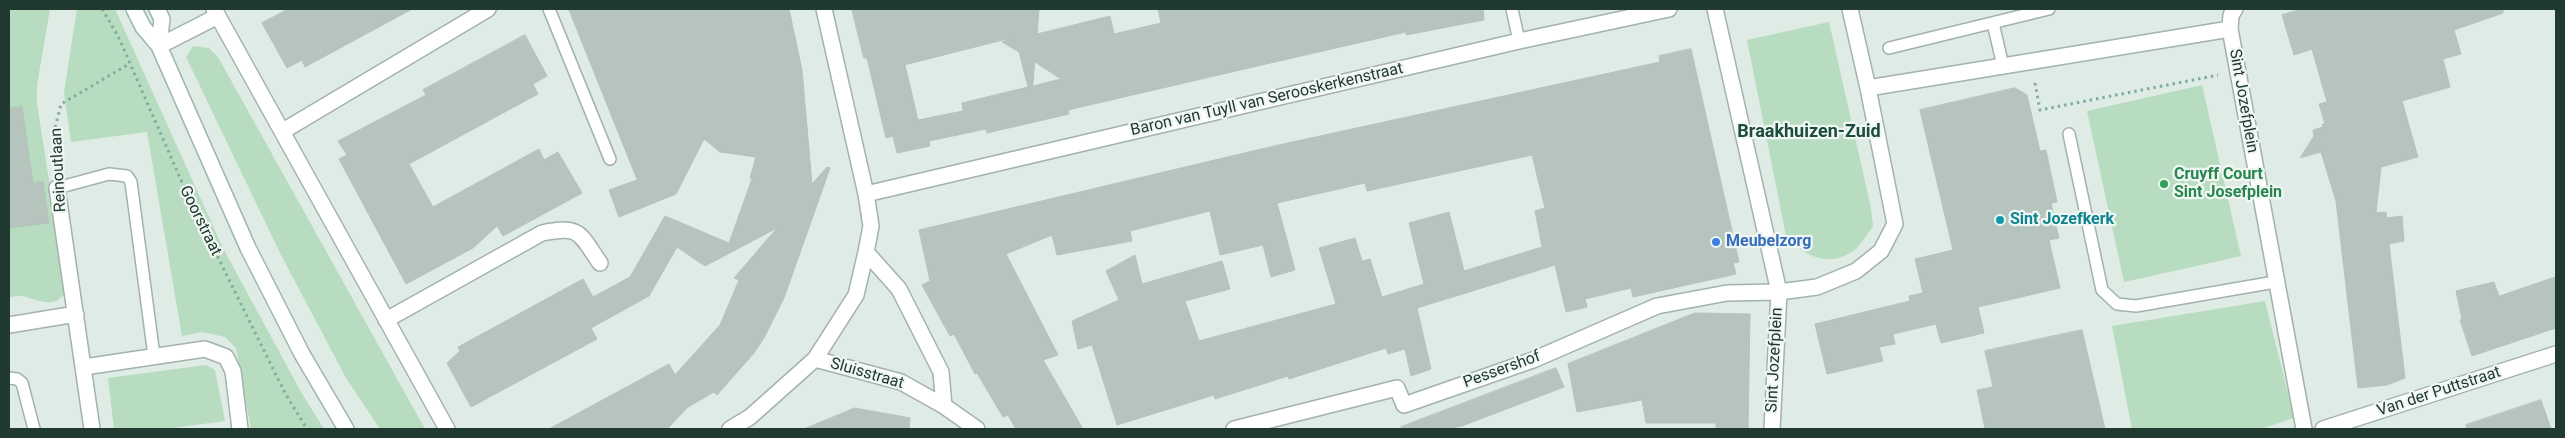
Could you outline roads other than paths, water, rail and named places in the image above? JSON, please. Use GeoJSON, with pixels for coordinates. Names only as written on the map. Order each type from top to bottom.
{"type":"FeatureCollection","features":[{"type":"Feature","properties":{"kind":"street","name":"Goorstraat"},"geometry":{"type":"LineString","coordinates":[[134,9],[143,27],[159,46],[248,248],[302,354],[346,429]]}},
{"type":"Feature","properties":{"kind":"street"},"geometry":{"type":"LineString","coordinates":[[158,9],[162,19],[159,46]]}},
{"type":"Feature","properties":{"kind":"street"},"geometry":{"type":"LineString","coordinates":[[283,130],[488,9]]}},
{"type":"Feature","properties":{"kind":"street","name":"Sluisstraat"},"geometry":{"type":"LineString","coordinates":[[824,9],[866,194],[871,226],[856,295],[815,359],[901,382],[944,406],[977,429]]}},
{"type":"Feature","properties":{"kind":"street","name":"Baron van Tuyll van Serooskerkenstraat"},"geometry":{"type":"LineString","coordinates":[[866,194],[1519,41],[1669,9]]}},
{"type":"Feature","properties":{"kind":"street","name":"Sint Jozefplein"},"geometry":{"type":"LineString","coordinates":[[1715,9],[1779,292],[1772,429]]}},
{"type":"Feature","properties":{"kind":"street"},"geometry":{"type":"LineString","coordinates":[[1850,9],[1868,88]]}},
{"type":"Feature","properties":{"kind":"street"},"geometry":{"type":"LineString","coordinates":[[2230,29],[2230,15],[2235,9]]}},
{"type":"Feature","properties":{"kind":"street"},"geometry":{"type":"LineString","coordinates":[[159,46],[216,12],[447,429]]}},
{"type":"Feature","properties":{"kind":"street","name":"Sint Jozefplein"},"geometry":{"type":"LineString","coordinates":[[1779,292],[1816,287],[1856,271],[1881,251],[1895,224],[1868,88],[2230,29],[2275,282],[2304,429]]}},
{"type":"Feature","properties":{"kind":"street","name":"Reinoutlaan"},"geometry":{"type":"LineString","coordinates":[[57,188],[92,429]]}},
{"type":"Feature","properties":{"kind":"street"},"geometry":{"type":"LineString","coordinates":[[386,320],[542,233],[565,228],[580,234],[600,263]]}},
{"type":"Feature","properties":{"kind":"street"},"geometry":{"type":"LineString","coordinates":[[866,252],[899,289],[916,322],[941,372],[944,406]]}},
{"type":"Feature","properties":{"kind":"street","name":"Pessershof"},"geometry":{"type":"LineString","coordinates":[[1234,429],[1397,388],[1404,405],[1533,360],[1657,306],[1727,293],[1779,292]]}},
{"type":"Feature","properties":{"kind":"street"},"geometry":{"type":"LineString","coordinates":[[9,325],[76,314]]}},
{"type":"Feature","properties":{"kind":"street"},"geometry":{"type":"LineString","coordinates":[[84,367],[205,349],[226,357],[234,371],[240,429]]}},
{"type":"Feature","properties":{"kind":"street","name":"Van der Puttstraat"},"geometry":{"type":"LineString","coordinates":[[2323,429],[2556,354]]}},
{"type":"Feature","properties":{"kind":"street"},"geometry":{"type":"LineString","coordinates":[[730,429],[750,417],[815,359]]}},
{"type":"Feature","properties":{"kind":"lane"},"geometry":{"type":"LineString","coordinates":[[549,9],[610,159]]}},
{"type":"Feature","properties":{"kind":"lane"},"geometry":{"type":"LineString","coordinates":[[1512,9],[1519,41]]}},
{"type":"Feature","properties":{"kind":"lane"},"geometry":{"type":"LineString","coordinates":[[1889,48],[2049,9]]}},
{"type":"Feature","properties":{"kind":"lane"},"geometry":{"type":"LineString","coordinates":[[1993,23],[2003,66]]}},
{"type":"Feature","properties":{"kind":"lane"},"geometry":{"type":"LineString","coordinates":[[2069,134],[2102,290],[2116,304],[2136,306],[2275,282]]}},
{"type":"Feature","properties":{"kind":"lane"},"geometry":{"type":"LineString","coordinates":[[57,188],[109,174],[127,176],[131,182],[154,356]]}},
{"type":"Feature","properties":{"kind":"lane"},"geometry":{"type":"LineString","coordinates":[[9,378],[17,379],[22,384],[34,429]]}},
{"type":"Feature","properties":{"kind":"place","name":"Cruyff Court Sint Josefplein"},"geometry":{"type":"Point","coordinates":[2164,184]}},
{"type":"Feature","properties":{"kind":"place","name":"Sint Jozefkerk"},"geometry":{"type":"Point","coordinates":[2000,220]}},
{"type":"Feature","properties":{"kind":"place","name":"Meubelzorg"},"geometry":{"type":"Point","coordinates":[1716,242]}},
{"type":"Feature","properties":{"kind":"district","name":"Braakhuizen-Zuid"},"geometry":{"type":"Point","coordinates":[1809,132]}}]}
